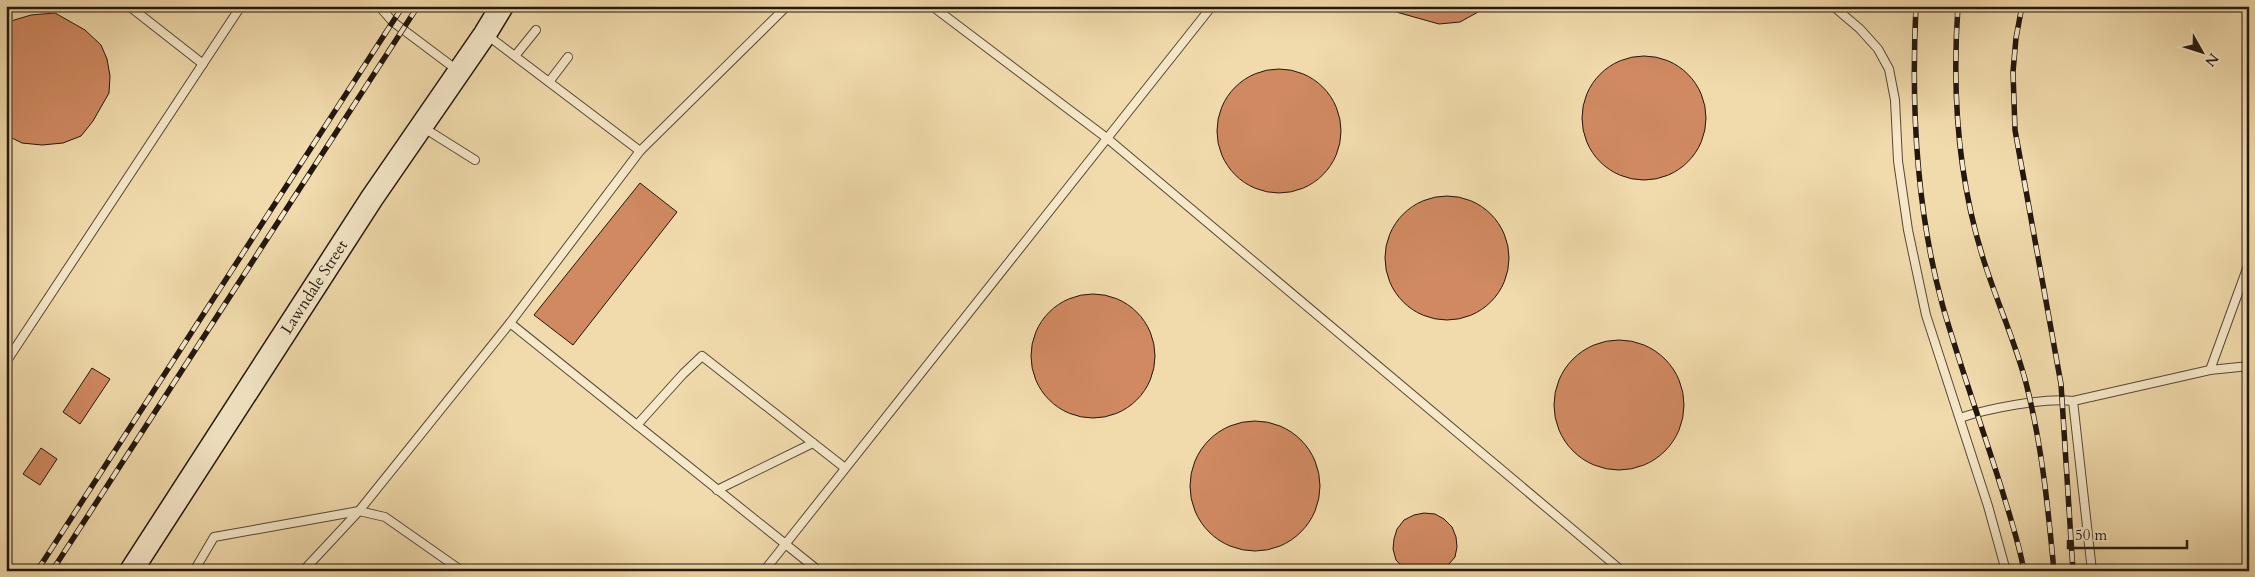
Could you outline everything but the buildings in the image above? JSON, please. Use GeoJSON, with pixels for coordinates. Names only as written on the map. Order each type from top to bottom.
{"type":"FeatureCollection","features":[{"type":"Feature","properties":{"kind":"main road","name":"Lawndale Street"},"geometry":{"type":"LineString","coordinates":[[131,571],[372,198],[485,34],[502,6]]}},
{"type":"Feature","properties":{"kind":"lane"},"geometry":{"type":"LineString","coordinates":[[129,6],[203,64]]}},
{"type":"Feature","properties":{"kind":"lane"},"geometry":{"type":"LineString","coordinates":[[6,362],[241,6]]}},
{"type":"Feature","properties":{"kind":"lane"},"geometry":{"type":"LineString","coordinates":[[379,6],[393,22],[459,71]]}},
{"type":"Feature","properties":{"kind":"lane"},"geometry":{"type":"LineString","coordinates":[[304,571],[359,511],[510,323],[640,151],[786,6]]}},
{"type":"Feature","properties":{"kind":"lane"},"geometry":{"type":"LineString","coordinates":[[932,6],[1108,139],[1622,571]]}},
{"type":"Feature","properties":{"kind":"lane"},"geometry":{"type":"LineString","coordinates":[[764,571],[1212,6]]}},
{"type":"Feature","properties":{"kind":"lane"},"geometry":{"type":"LineString","coordinates":[[1833,6],[1860,29],[1878,49],[1888,69],[1895,100],[1898,161],[1910,240],[1926,315],[1988,506],[2006,571]]}},
{"type":"Feature","properties":{"kind":"lane"},"geometry":{"type":"LineString","coordinates":[[515,56],[536,30]]}},
{"type":"Feature","properties":{"kind":"lane"},"geometry":{"type":"LineString","coordinates":[[485,34],[640,151]]}},
{"type":"Feature","properties":{"kind":"lane"},"geometry":{"type":"LineString","coordinates":[[549,82],[568,57]]}},
{"type":"Feature","properties":{"kind":"lane"},"geometry":{"type":"LineString","coordinates":[[422,126],[475,160]]}},
{"type":"Feature","properties":{"kind":"lane"},"geometry":{"type":"LineString","coordinates":[[2210,370],[2249,263]]}},
{"type":"Feature","properties":{"kind":"lane"},"geometry":{"type":"LineString","coordinates":[[510,323],[784,545],[819,571]]}},
{"type":"Feature","properties":{"kind":"lane"},"geometry":{"type":"LineString","coordinates":[[638,426],[683,374],[702,356],[845,468]]}},
{"type":"Feature","properties":{"kind":"lane"},"geometry":{"type":"LineString","coordinates":[[1960,418],[1976,412],[2031,404],[2063,400],[2073,402],[2210,370],[2249,366]]}},
{"type":"Feature","properties":{"kind":"lane"},"geometry":{"type":"LineString","coordinates":[[2073,402],[2092,571]]}},
{"type":"Feature","properties":{"kind":"lane"},"geometry":{"type":"LineString","coordinates":[[717,490],[813,443]]}},
{"type":"Feature","properties":{"kind":"lane"},"geometry":{"type":"LineString","coordinates":[[194,571],[214,537],[359,511],[386,518],[462,571]]}},
{"type":"Feature","properties":{"kind":"railway"},"geometry":{"type":"LineString","coordinates":[[37,571],[403,6]]}},
{"type":"Feature","properties":{"kind":"railway"},"geometry":{"type":"LineString","coordinates":[[52,571],[418,6]]}},
{"type":"Feature","properties":{"kind":"railway"},"geometry":{"type":"LineString","coordinates":[[1916,6],[1914,82],[1917,158],[1921,196],[1934,270],[1957,353],[2017,540],[2024,571]]}},
{"type":"Feature","properties":{"kind":"railway"},"geometry":{"type":"LineString","coordinates":[[1958,6],[1956,38],[1957,102],[1959,134],[1968,197],[1983,258],[2016,352],[2032,406],[2044,477],[2054,571]]}},
{"type":"Feature","properties":{"kind":"railway"},"geometry":{"type":"LineString","coordinates":[[2022,6],[2016,38],[2013,72],[2015,130],[2061,384],[2073,571]]}}]}
